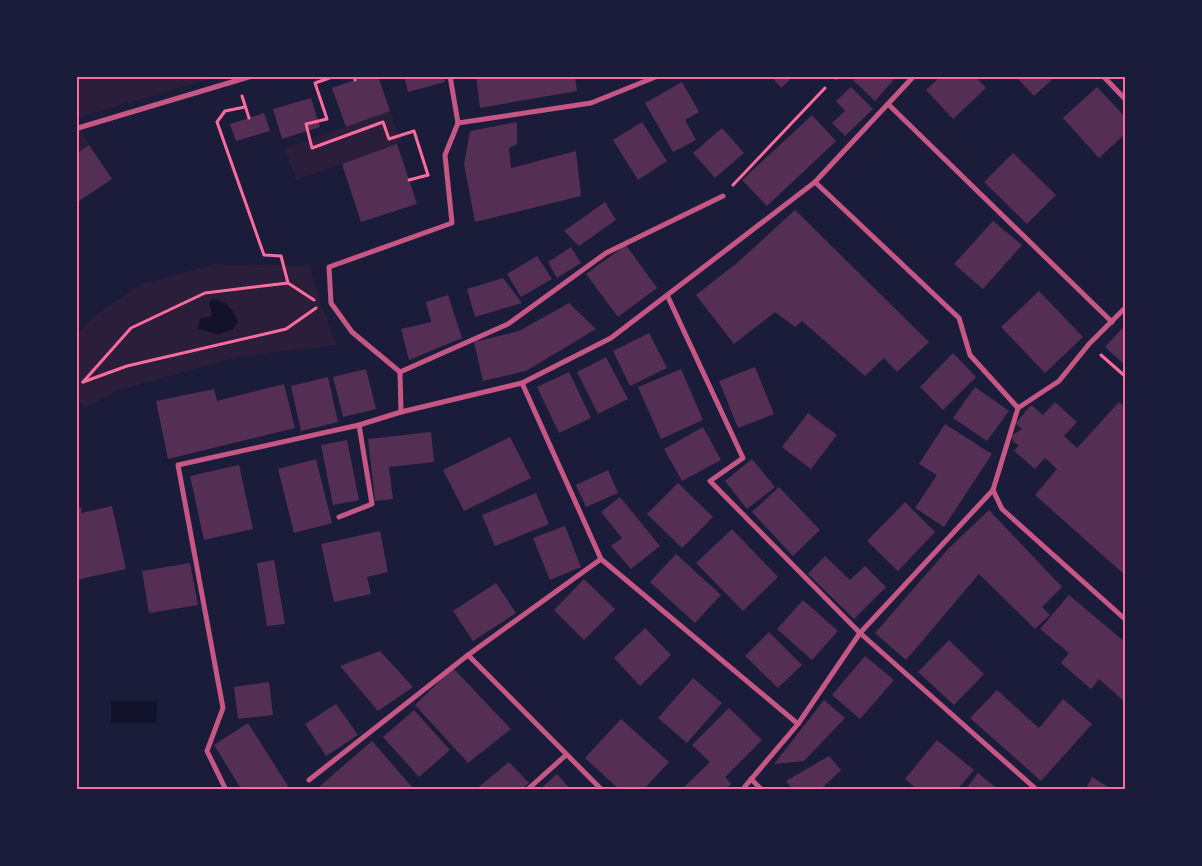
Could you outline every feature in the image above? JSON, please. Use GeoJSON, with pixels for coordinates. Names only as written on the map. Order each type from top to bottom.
{"type":"FeatureCollection","features":[{"type":"Feature","properties":{"kind":"street"},"geometry":{"type":"LineString","coordinates":[[78,128],[252,76]]}},
{"type":"Feature","properties":{"kind":"street"},"geometry":{"type":"LineString","coordinates":[[401,412],[400,372],[352,332],[331,303],[329,267],[452,223],[445,155],[458,123],[450,76]]}},
{"type":"Feature","properties":{"kind":"street"},"geometry":{"type":"LineString","coordinates":[[458,123],[591,103],[658,76]]}},
{"type":"Feature","properties":{"kind":"street"},"geometry":{"type":"LineString","coordinates":[[226,790],[207,751],[223,708],[178,465],[359,424],[401,412],[522,384],[611,338],[668,297],[815,182],[889,105],[914,76]]}},
{"type":"Feature","properties":{"kind":"street"},"geometry":{"type":"LineString","coordinates":[[1103,76],[1126,100]]}},
{"type":"Feature","properties":{"kind":"street"},"geometry":{"type":"LineString","coordinates":[[889,105],[1112,322]]}},
{"type":"Feature","properties":{"kind":"street"},"geometry":{"type":"LineString","coordinates":[[815,182],[959,318],[970,355],[1018,408]]}},
{"type":"Feature","properties":{"kind":"street"},"geometry":{"type":"LineString","coordinates":[[400,372],[508,324],[606,253],[723,196]]}},
{"type":"Feature","properties":{"kind":"street"},"geometry":{"type":"LineString","coordinates":[[668,297],[743,458],[710,480],[860,633],[1037,790]]}},
{"type":"Feature","properties":{"kind":"street"},"geometry":{"type":"LineString","coordinates":[[742,790],[798,724],[860,633],[993,490],[1018,408],[1058,381],[1089,344],[1126,307]]}},
{"type":"Feature","properties":{"kind":"street"},"geometry":{"type":"LineString","coordinates":[[522,384],[601,559],[798,724]]}},
{"type":"Feature","properties":{"kind":"street"},"geometry":{"type":"LineString","coordinates":[[339,518],[372,504],[359,424]]}},
{"type":"Feature","properties":{"kind":"street"},"geometry":{"type":"LineString","coordinates":[[993,490],[1002,509],[1126,620]]}},
{"type":"Feature","properties":{"kind":"street"},"geometry":{"type":"LineString","coordinates":[[309,780],[468,655],[601,559]]}},
{"type":"Feature","properties":{"kind":"street"},"geometry":{"type":"LineString","coordinates":[[468,655],[602,790]]}},
{"type":"Feature","properties":{"kind":"street"},"geometry":{"type":"LineString","coordinates":[[527,790],[566,755]]}},
{"type":"Feature","properties":{"kind":"street"},"geometry":{"type":"LineString","coordinates":[[751,778],[762,790]]}},
{"type":"Feature","properties":{"kind":"path"},"geometry":{"type":"LineString","coordinates":[[335,76],[315,83],[327,119],[306,124],[312,148],[383,122],[389,139],[414,131],[428,175]]}},
{"type":"Feature","properties":{"kind":"path"},"geometry":{"type":"LineString","coordinates":[[723,196],[836,77]]}},
{"type":"Feature","properties":{"kind":"path"},"geometry":{"type":"LineString","coordinates":[[244,102],[249,118]]}},
{"type":"Feature","properties":{"kind":"path"},"geometry":{"type":"LineString","coordinates":[[245,106],[225,111],[217,122],[264,255],[282,256],[288,283],[321,305],[286,329],[127,366],[83,382],[131,328],[205,293],[288,283]]}},
{"type":"Feature","properties":{"kind":"path"},"geometry":{"type":"LineString","coordinates":[[409,180],[446,170]]}},
{"type":"Feature","properties":{"kind":"path"},"geometry":{"type":"LineString","coordinates":[[1089,344],[1126,377]]}},
{"type":"Feature","properties":{"kind":"shaded area"},"geometry":{"type":"Polygon","coordinates":[[[76,76],[220,76],[76,118],[76,76]]]}},
{"type":"Feature","properties":{"kind":"shaded area"},"geometry":{"type":"Polygon","coordinates":[[[390,111],[402,143],[296,180],[285,148],[390,111]]]}},
{"type":"Feature","properties":{"kind":"shaded area"},"geometry":{"type":"Polygon","coordinates":[[[76,122],[89,145],[76,154],[76,122]]]}},
{"type":"Feature","properties":{"kind":"shaded area"},"geometry":{"type":"Polygon","coordinates":[[[216,264],[310,266],[321,305],[337,345],[238,357],[119,390],[84,408],[76,396],[76,335],[93,317],[141,284],[216,264]]]}},
{"type":"Feature","properties":{"kind":"shaded area"},"geometry":{"type":"Polygon","coordinates":[[[212,299],[225,303],[235,314],[238,322],[232,330],[218,334],[198,329],[200,318],[212,315],[209,302],[212,299]]]}},
{"type":"Feature","properties":{"kind":"shaded area"},"geometry":{"type":"Polygon","coordinates":[[[111,701],[157,701],[156,723],[111,723],[111,701]]]}},
{"type":"Feature","properties":{"kind":"building"},"geometry":{"type":"Polygon","coordinates":[[[366,76],[378,76],[390,111],[346,127],[332,88],[366,76]]]}},
{"type":"Feature","properties":{"kind":"building"},"geometry":{"type":"Polygon","coordinates":[[[404,76],[444,76],[445,82],[408,92],[404,76]]]}},
{"type":"Feature","properties":{"kind":"building"},"geometry":{"type":"Polygon","coordinates":[[[476,76],[575,76],[577,91],[480,108],[476,76]]]}},
{"type":"Feature","properties":{"kind":"building"},"geometry":{"type":"Polygon","coordinates":[[[771,76],[794,76],[781,88],[771,76]]]}},
{"type":"Feature","properties":{"kind":"building"},"geometry":{"type":"Polygon","coordinates":[[[856,76],[897,76],[875,101],[853,80],[856,76]]]}},
{"type":"Feature","properties":{"kind":"building"},"geometry":{"type":"Polygon","coordinates":[[[941,76],[975,76],[986,88],[953,119],[926,90],[941,76]]]}},
{"type":"Feature","properties":{"kind":"building"},"geometry":{"type":"Polygon","coordinates":[[[1015,76],[1056,76],[1034,96],[1015,76]]]}},
{"type":"Feature","properties":{"kind":"building"},"geometry":{"type":"Polygon","coordinates":[[[682,82],[699,112],[685,120],[696,140],[673,152],[645,103],[682,82]]]}},
{"type":"Feature","properties":{"kind":"building"},"geometry":{"type":"Polygon","coordinates":[[[851,87],[873,109],[845,136],[832,123],[845,111],[836,101],[851,87]]]}},
{"type":"Feature","properties":{"kind":"building"},"geometry":{"type":"Polygon","coordinates":[[[1097,87],[1126,118],[1126,133],[1099,158],[1063,118],[1097,87]]]}},
{"type":"Feature","properties":{"kind":"building"},"geometry":{"type":"Polygon","coordinates":[[[311,98],[320,127],[282,139],[273,109],[311,98]]]}},
{"type":"Feature","properties":{"kind":"building"},"geometry":{"type":"Polygon","coordinates":[[[264,113],[270,131],[236,141],[230,124],[264,113]]]}},
{"type":"Feature","properties":{"kind":"building"},"geometry":{"type":"Polygon","coordinates":[[[812,115],[836,141],[767,206],[742,180],[812,115]]]}},
{"type":"Feature","properties":{"kind":"building"},"geometry":{"type":"Polygon","coordinates":[[[517,122],[517,144],[509,148],[511,168],[576,151],[581,196],[475,222],[464,164],[470,131],[517,122]]]}},
{"type":"Feature","properties":{"kind":"building"},"geometry":{"type":"Polygon","coordinates":[[[642,122],[667,161],[638,180],[613,140],[642,122]]]}},
{"type":"Feature","properties":{"kind":"building"},"geometry":{"type":"Polygon","coordinates":[[[722,128],[744,153],[715,178],[693,153],[722,128]]]}},
{"type":"Feature","properties":{"kind":"building"},"geometry":{"type":"Polygon","coordinates":[[[397,144],[417,204],[361,222],[342,164],[397,144]]]}},
{"type":"Feature","properties":{"kind":"building"},"geometry":{"type":"Polygon","coordinates":[[[89,145],[112,179],[76,203],[76,154],[89,145]]]}},
{"type":"Feature","properties":{"kind":"building"},"geometry":{"type":"Polygon","coordinates":[[[1013,153],[1056,195],[1027,224],[984,182],[1013,153]]]}},
{"type":"Feature","properties":{"kind":"building"},"geometry":{"type":"Polygon","coordinates":[[[605,202],[616,220],[579,246],[564,231],[605,202]]]}},
{"type":"Feature","properties":{"kind":"building"},"geometry":{"type":"Polygon","coordinates":[[[795,210],[929,342],[897,372],[884,358],[865,376],[802,321],[795,327],[775,312],[734,344],[696,295],[737,263],[795,210]]]}},
{"type":"Feature","properties":{"kind":"building"},"geometry":{"type":"Polygon","coordinates":[[[993,221],[1022,245],[983,289],[954,264],[993,221]]]}},
{"type":"Feature","properties":{"kind":"building"},"geometry":{"type":"Polygon","coordinates":[[[626,245],[657,288],[618,317],[586,274],[626,245]]]}},
{"type":"Feature","properties":{"kind":"building"},"geometry":{"type":"Polygon","coordinates":[[[571,247],[581,263],[557,278],[548,262],[571,247]]]}},
{"type":"Feature","properties":{"kind":"building"},"geometry":{"type":"Polygon","coordinates":[[[537,256],[552,279],[521,297],[507,274],[537,256]]]}},
{"type":"Feature","properties":{"kind":"building"},"geometry":{"type":"Polygon","coordinates":[[[503,278],[522,303],[475,317],[467,289],[503,278]]]}},
{"type":"Feature","properties":{"kind":"building"},"geometry":{"type":"Polygon","coordinates":[[[1039,291],[1083,337],[1045,373],[1001,327],[1039,291]]]}},
{"type":"Feature","properties":{"kind":"building"},"geometry":{"type":"Polygon","coordinates":[[[448,295],[462,338],[409,360],[401,329],[431,322],[426,302],[448,295]]]}},
{"type":"Feature","properties":{"kind":"building"},"geometry":{"type":"Polygon","coordinates":[[[569,303],[596,329],[526,371],[483,381],[474,342],[519,331],[569,303]]]}},
{"type":"Feature","properties":{"kind":"building"},"geometry":{"type":"Polygon","coordinates":[[[1126,324],[1126,366],[1105,347],[1126,324]]]}},
{"type":"Feature","properties":{"kind":"building"},"geometry":{"type":"Polygon","coordinates":[[[649,333],[667,368],[630,386],[613,351],[649,333]]]}},
{"type":"Feature","properties":{"kind":"building"},"geometry":{"type":"Polygon","coordinates":[[[953,353],[976,377],[943,410],[920,387],[953,353]]]}},
{"type":"Feature","properties":{"kind":"building"},"geometry":{"type":"Polygon","coordinates":[[[606,357],[628,399],[598,414],[577,372],[606,357]]]}},
{"type":"Feature","properties":{"kind":"building"},"geometry":{"type":"Polygon","coordinates":[[[755,367],[774,414],[738,428],[719,381],[755,367]]]}},
{"type":"Feature","properties":{"kind":"building"},"geometry":{"type":"Polygon","coordinates":[[[366,369],[376,409],[343,417],[333,377],[366,369]]]}},
{"type":"Feature","properties":{"kind":"building"},"geometry":{"type":"Polygon","coordinates":[[[681,369],[703,420],[661,439],[638,387],[681,369]]]}},
{"type":"Feature","properties":{"kind":"building"},"geometry":{"type":"Polygon","coordinates":[[[569,372],[591,418],[559,433],[537,387],[569,372]]]}},
{"type":"Feature","properties":{"kind":"building"},"geometry":{"type":"Polygon","coordinates":[[[328,377],[338,422],[301,431],[291,386],[328,377]]]}},
{"type":"Feature","properties":{"kind":"building"},"geometry":{"type":"Polygon","coordinates":[[[284,384],[295,428],[168,459],[156,401],[214,389],[217,401],[284,384]]]}},
{"type":"Feature","properties":{"kind":"building"},"geometry":{"type":"Polygon","coordinates":[[[975,387],[1009,411],[987,441],[953,418],[975,387]]]}},
{"type":"Feature","properties":{"kind":"building"},"geometry":{"type":"Polygon","coordinates":[[[1055,402],[1077,422],[1064,436],[1077,448],[1119,402],[1126,408],[1126,576],[1035,495],[1057,469],[1045,458],[1035,469],[1014,451],[1019,445],[1013,442],[1012,435],[1022,429],[1016,423],[1031,405],[1043,415],[1055,402]]]}},
{"type":"Feature","properties":{"kind":"building"},"geometry":{"type":"Polygon","coordinates":[[[808,413],[837,435],[811,469],[782,447],[808,413]]]}},
{"type":"Feature","properties":{"kind":"building"},"geometry":{"type":"Polygon","coordinates":[[[945,424],[992,454],[944,527],[915,508],[937,475],[919,464],[945,424]]]}},
{"type":"Feature","properties":{"kind":"building"},"geometry":{"type":"Polygon","coordinates":[[[703,427],[721,460],[682,481],[664,449],[703,427]]]}},
{"type":"Feature","properties":{"kind":"building"},"geometry":{"type":"Polygon","coordinates":[[[431,432],[434,462],[389,467],[393,499],[375,501],[368,439],[431,432]]]}},
{"type":"Feature","properties":{"kind":"building"},"geometry":{"type":"Polygon","coordinates":[[[510,437],[531,478],[464,511],[443,470],[510,437]]]}},
{"type":"Feature","properties":{"kind":"building"},"geometry":{"type":"Polygon","coordinates":[[[347,440],[359,500],[333,505],[321,445],[347,440]]]}},
{"type":"Feature","properties":{"kind":"building"},"geometry":{"type":"Polygon","coordinates":[[[316,459],[332,523],[294,533],[278,469],[316,459]]]}},
{"type":"Feature","properties":{"kind":"building"},"geometry":{"type":"Polygon","coordinates":[[[752,459],[775,487],[747,509],[725,481],[752,459]]]}},
{"type":"Feature","properties":{"kind":"building"},"geometry":{"type":"Polygon","coordinates":[[[239,465],[253,529],[204,540],[190,476],[239,465]]]}},
{"type":"Feature","properties":{"kind":"building"},"geometry":{"type":"Polygon","coordinates":[[[608,470],[618,493],[586,507],[576,485],[608,470]]]}},
{"type":"Feature","properties":{"kind":"building"},"geometry":{"type":"Polygon","coordinates":[[[678,483],[713,517],[682,548],[647,514],[678,483]]]}},
{"type":"Feature","properties":{"kind":"building"},"geometry":{"type":"Polygon","coordinates":[[[779,487],[820,530],[793,556],[752,512],[779,487]]]}},
{"type":"Feature","properties":{"kind":"building"},"geometry":{"type":"Polygon","coordinates":[[[536,493],[549,524],[495,546],[482,515],[536,493]]]}},
{"type":"Feature","properties":{"kind":"building"},"geometry":{"type":"Polygon","coordinates":[[[620,497],[660,546],[631,569],[611,546],[622,538],[601,512],[620,497]]]}},
{"type":"Feature","properties":{"kind":"building"},"geometry":{"type":"Polygon","coordinates":[[[905,502],[935,532],[898,571],[867,541],[905,502]]]}},
{"type":"Feature","properties":{"kind":"building"},"geometry":{"type":"Polygon","coordinates":[[[112,506],[126,569],[76,580],[76,508],[81,507],[82,513],[112,506]]]}},
{"type":"Feature","properties":{"kind":"building"},"geometry":{"type":"Polygon","coordinates":[[[989,510],[1062,587],[1042,607],[1050,615],[1035,629],[979,574],[906,660],[875,633],[949,548],[989,510]]]}},
{"type":"Feature","properties":{"kind":"building"},"geometry":{"type":"Polygon","coordinates":[[[565,526],[581,567],[550,580],[533,538],[565,526]]]}},
{"type":"Feature","properties":{"kind":"building"},"geometry":{"type":"Polygon","coordinates":[[[732,529],[778,577],[743,611],[696,563],[732,529]]]}},
{"type":"Feature","properties":{"kind":"building"},"geometry":{"type":"Polygon","coordinates":[[[380,531],[388,572],[367,577],[371,594],[334,602],[321,544],[380,531]]]}},
{"type":"Feature","properties":{"kind":"building"},"geometry":{"type":"Polygon","coordinates":[[[676,554],[721,595],[695,623],[650,582],[676,554]]]}},
{"type":"Feature","properties":{"kind":"building"},"geometry":{"type":"Polygon","coordinates":[[[825,556],[850,580],[865,566],[886,587],[854,619],[808,574],[825,556]]]}},
{"type":"Feature","properties":{"kind":"building"},"geometry":{"type":"Polygon","coordinates":[[[274,560],[285,624],[267,626],[257,563],[274,560]]]}},
{"type":"Feature","properties":{"kind":"building"},"geometry":{"type":"Polygon","coordinates":[[[190,563],[198,605],[149,613],[142,571],[190,563]]]}},
{"type":"Feature","properties":{"kind":"building"},"geometry":{"type":"Polygon","coordinates":[[[584,579],[615,609],[584,640],[554,610],[584,579]]]}},
{"type":"Feature","properties":{"kind":"building"},"geometry":{"type":"Polygon","coordinates":[[[496,583],[516,613],[473,641],[453,611],[496,583]]]}},
{"type":"Feature","properties":{"kind":"building"},"geometry":{"type":"Polygon","coordinates":[[[1069,595],[1126,643],[1126,703],[1099,679],[1091,689],[1061,663],[1069,653],[1040,629],[1069,595]]]}},
{"type":"Feature","properties":{"kind":"building"},"geometry":{"type":"Polygon","coordinates":[[[803,600],[838,631],[812,660],[777,629],[803,600]]]}},
{"type":"Feature","properties":{"kind":"building"},"geometry":{"type":"Polygon","coordinates":[[[645,628],[671,655],[640,686],[614,658],[645,628]]]}},
{"type":"Feature","properties":{"kind":"building"},"geometry":{"type":"Polygon","coordinates":[[[769,632],[802,665],[778,688],[745,656],[769,632]]]}},
{"type":"Feature","properties":{"kind":"building"},"geometry":{"type":"Polygon","coordinates":[[[949,640],[984,674],[954,705],[918,672],[949,640]]]}},
{"type":"Feature","properties":{"kind":"building"},"geometry":{"type":"Polygon","coordinates":[[[380,651],[413,687],[378,711],[340,666],[380,651]]]}},
{"type":"Feature","properties":{"kind":"building"},"geometry":{"type":"Polygon","coordinates":[[[865,656],[894,680],[860,719],[832,695],[865,656]]]}},
{"type":"Feature","properties":{"kind":"building"},"geometry":{"type":"Polygon","coordinates":[[[453,668],[511,729],[468,763],[415,705],[453,668]]]}},
{"type":"Feature","properties":{"kind":"building"},"geometry":{"type":"Polygon","coordinates":[[[693,678],[722,703],[687,743],[658,718],[693,678]]]}},
{"type":"Feature","properties":{"kind":"building"},"geometry":{"type":"Polygon","coordinates":[[[269,682],[273,715],[238,719],[234,687],[269,682]]]}},
{"type":"Feature","properties":{"kind":"building"},"geometry":{"type":"Polygon","coordinates":[[[997,690],[1039,728],[1063,699],[1092,724],[1041,781],[970,718],[997,690]]]}},
{"type":"Feature","properties":{"kind":"building"},"geometry":{"type":"Polygon","coordinates":[[[824,700],[845,718],[804,761],[774,764],[824,700]]]}},
{"type":"Feature","properties":{"kind":"building"},"geometry":{"type":"Polygon","coordinates":[[[336,704],[358,735],[326,756],[305,724],[336,704]]]}},
{"type":"Feature","properties":{"kind":"building"},"geometry":{"type":"Polygon","coordinates":[[[729,708],[762,740],[725,777],[731,784],[726,790],[684,790],[683,788],[710,762],[692,745],[729,708]]]}},
{"type":"Feature","properties":{"kind":"building"},"geometry":{"type":"Polygon","coordinates":[[[414,710],[450,750],[419,777],[383,737],[414,710]]]}},
{"type":"Feature","properties":{"kind":"building"},"geometry":{"type":"Polygon","coordinates":[[[621,719],[669,762],[643,790],[620,790],[585,758],[621,719]]]}},
{"type":"Feature","properties":{"kind":"building"},"geometry":{"type":"Polygon","coordinates":[[[248,723],[290,789],[242,790],[214,745],[248,723]]]}},
{"type":"Feature","properties":{"kind":"building"},"geometry":{"type":"Polygon","coordinates":[[[937,740],[974,770],[957,790],[918,790],[905,779],[937,740]]]}},
{"type":"Feature","properties":{"kind":"building"},"geometry":{"type":"Polygon","coordinates":[[[372,741],[413,788],[410,790],[323,790],[320,786],[372,741]]]}},
{"type":"Feature","properties":{"kind":"building"},"geometry":{"type":"Polygon","coordinates":[[[829,756],[841,770],[820,790],[793,790],[786,781],[829,756]]]}},
{"type":"Feature","properties":{"kind":"building"},"geometry":{"type":"Polygon","coordinates":[[[509,762],[529,783],[521,790],[475,790],[509,762]]]}},
{"type":"Feature","properties":{"kind":"building"},"geometry":{"type":"Polygon","coordinates":[[[978,773],[999,790],[965,790],[978,773]]]}},
{"type":"Feature","properties":{"kind":"building"},"geometry":{"type":"Polygon","coordinates":[[[557,774],[571,790],[539,790],[557,774]]]}},
{"type":"Feature","properties":{"kind":"building"},"geometry":{"type":"Polygon","coordinates":[[[1092,777],[1113,790],[1085,790],[1092,777]]]}}]}
